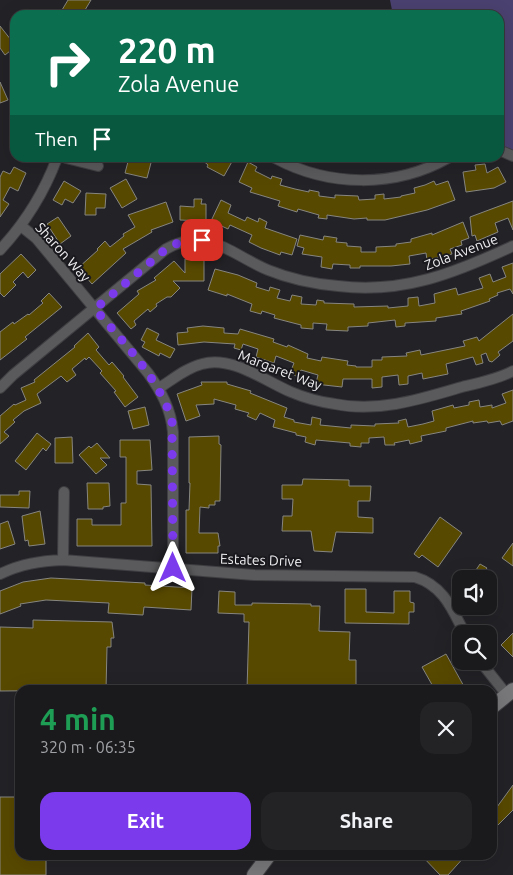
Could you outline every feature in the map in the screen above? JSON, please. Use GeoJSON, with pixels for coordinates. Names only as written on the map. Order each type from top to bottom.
{"type":"FeatureCollection","features":[{"type":"Feature","properties":{"kind":"main road"},"geometry":{"type":"LineString","coordinates":[[497,703],[510,692]]}},
{"type":"Feature","properties":{"kind":"main road"},"geometry":{"type":"LineString","coordinates":[[254,875],[266,860]]}},
{"type":"Feature","properties":{"kind":"street"},"geometry":{"type":"LineString","coordinates":[[0,250],[21,226],[43,191],[55,162]]}},
{"type":"Feature","properties":{"kind":"street"},"geometry":{"type":"LineString","coordinates":[[82,162],[98,166]]}},
{"type":"Feature","properties":{"kind":"street"},"geometry":{"type":"LineString","coordinates":[[284,162],[317,175],[353,180],[371,180],[407,175],[440,162]]}},
{"type":"Feature","properties":{"kind":"street","name":"Sharon Way"},"geometry":{"type":"LineString","coordinates":[[21,226],[36,238],[95,309],[158,388],[166,403],[172,420],[173,432],[173,568]]}},
{"type":"Feature","properties":{"kind":"street","name":"Zola Avenue"},"geometry":{"type":"LineString","coordinates":[[0,388],[166,249],[178,242],[202,240],[216,244],[267,269],[291,277],[338,287],[364,288],[393,286],[430,279],[476,264],[513,246]]}},
{"type":"Feature","properties":{"kind":"street","name":"Margaret Way"},"geometry":{"type":"LineString","coordinates":[[158,388],[191,368],[203,363],[214,363],[247,370],[292,393],[316,400],[355,407],[378,406],[418,400],[492,379],[513,371]]}},
{"type":"Feature","properties":{"kind":"street"},"geometry":{"type":"LineString","coordinates":[[63,560],[64,492]]}},
{"type":"Feature","properties":{"kind":"street","name":"Estates Drive"},"geometry":{"type":"LineString","coordinates":[[0,574],[12,568],[37,561],[63,560],[254,575],[415,578],[434,585],[443,594],[460,625]]}},
{"type":"Feature","properties":{"kind":"street"},"geometry":{"type":"LineString","coordinates":[[489,670],[510,692]]}},
{"type":"Feature","properties":{"kind":"shaded area"},"geometry":{"type":"Polygon","coordinates":[[[390,0],[513,0],[513,158],[504,155],[504,10],[392,10],[390,0]]]}},
{"type":"Feature","properties":{"kind":"building"},"geometry":{"type":"Polygon","coordinates":[[[68,0],[91,0],[85,10],[62,10],[68,0]]]}},
{"type":"Feature","properties":{"kind":"building"},"geometry":{"type":"Polygon","coordinates":[[[0,26],[10,39],[10,51],[5,55],[0,48],[0,26]]]}},
{"type":"Feature","properties":{"kind":"building"},"geometry":{"type":"Polygon","coordinates":[[[0,82],[8,100],[0,103],[0,82]]]}},
{"type":"Feature","properties":{"kind":"building"},"geometry":{"type":"Polygon","coordinates":[[[128,162],[151,162],[147,178],[125,173],[128,162]]]}},
{"type":"Feature","properties":{"kind":"building"},"geometry":{"type":"Polygon","coordinates":[[[205,162],[232,162],[224,176],[207,167],[208,165],[205,162]]]}},
{"type":"Feature","properties":{"kind":"building"},"geometry":{"type":"Polygon","coordinates":[[[248,162],[257,167],[255,171],[271,179],[272,176],[282,179],[280,185],[309,192],[309,190],[319,192],[319,196],[335,198],[335,195],[358,196],[359,200],[375,199],[375,195],[384,194],[384,199],[415,193],[414,188],[434,181],[436,185],[448,181],[455,200],[427,210],[385,220],[354,219],[327,215],[327,219],[318,218],[319,215],[298,209],[297,212],[278,206],[280,201],[250,192],[252,188],[239,182],[248,162]]]}},
{"type":"Feature","properties":{"kind":"building"},"geometry":{"type":"Polygon","coordinates":[[[485,164],[487,173],[498,167],[506,182],[494,188],[466,192],[463,172],[476,170],[475,165],[485,164]]]}},
{"type":"Feature","properties":{"kind":"building"},"geometry":{"type":"Polygon","coordinates":[[[14,167],[26,173],[18,191],[10,187],[3,200],[9,204],[0,217],[0,177],[3,171],[10,174],[14,167]]]}},
{"type":"Feature","properties":{"kind":"building"},"geometry":{"type":"Polygon","coordinates":[[[126,179],[137,199],[122,208],[110,188],[126,179]]]}},
{"type":"Feature","properties":{"kind":"building"},"geometry":{"type":"Polygon","coordinates":[[[64,181],[81,191],[73,203],[65,199],[62,205],[53,200],[64,181]]]}},
{"type":"Feature","properties":{"kind":"building"},"geometry":{"type":"Polygon","coordinates":[[[86,193],[106,194],[105,208],[96,208],[96,215],[85,215],[86,193]]]}},
{"type":"Feature","properties":{"kind":"building"},"geometry":{"type":"Polygon","coordinates":[[[194,199],[202,199],[201,204],[206,204],[206,221],[180,220],[180,206],[194,207],[194,199]]]}},
{"type":"Feature","properties":{"kind":"building"},"geometry":{"type":"Polygon","coordinates":[[[221,200],[231,205],[228,213],[245,221],[247,217],[258,222],[259,218],[267,222],[265,228],[297,239],[292,255],[281,252],[280,255],[261,248],[249,242],[252,235],[230,225],[228,229],[211,221],[221,200]]]}},
{"type":"Feature","properties":{"kind":"building"},"geometry":{"type":"Polygon","coordinates":[[[513,201],[513,230],[508,218],[495,223],[498,232],[477,241],[475,235],[472,236],[470,217],[513,201]]]}},
{"type":"Feature","properties":{"kind":"building"},"geometry":{"type":"Polygon","coordinates":[[[166,202],[173,222],[151,230],[152,232],[123,249],[126,253],[92,284],[78,268],[105,241],[110,247],[124,236],[123,234],[135,227],[128,215],[166,202]]]}},
{"type":"Feature","properties":{"kind":"building"},"geometry":{"type":"Polygon","coordinates":[[[58,217],[71,236],[60,244],[47,224],[58,217]]]}},
{"type":"Feature","properties":{"kind":"building"},"geometry":{"type":"Polygon","coordinates":[[[463,222],[469,238],[461,241],[462,245],[450,249],[452,254],[427,260],[426,253],[409,256],[410,264],[350,268],[350,265],[333,264],[332,269],[321,267],[322,257],[302,254],[304,248],[297,246],[300,235],[323,240],[324,236],[337,238],[336,242],[347,243],[347,246],[361,247],[361,252],[376,252],[376,247],[396,246],[396,244],[411,242],[411,239],[432,233],[432,235],[463,222]]]}},
{"type":"Feature","properties":{"kind":"building"},"geometry":{"type":"Polygon","coordinates":[[[21,254],[36,270],[28,278],[23,272],[13,282],[16,285],[4,297],[0,293],[0,274],[21,254]]]}},
{"type":"Feature","properties":{"kind":"building"},"geometry":{"type":"Polygon","coordinates":[[[185,259],[204,259],[204,281],[173,281],[180,288],[171,297],[167,297],[156,304],[157,306],[150,312],[148,309],[134,321],[136,325],[131,329],[117,313],[139,294],[137,291],[156,280],[154,278],[174,261],[185,273],[185,259]]]}},
{"type":"Feature","properties":{"kind":"building"},"geometry":{"type":"Polygon","coordinates":[[[513,263],[513,294],[510,289],[497,293],[498,295],[489,299],[490,301],[461,311],[462,314],[436,318],[436,321],[405,323],[405,326],[396,327],[395,320],[368,323],[368,326],[348,327],[348,331],[326,330],[327,324],[313,323],[313,329],[301,328],[301,325],[274,318],[275,315],[262,311],[261,314],[250,311],[252,304],[227,294],[227,296],[208,290],[215,269],[238,275],[257,283],[256,287],[269,291],[270,287],[280,290],[277,298],[290,301],[292,295],[302,297],[301,304],[316,305],[317,300],[324,301],[324,303],[354,304],[354,307],[388,306],[388,308],[408,306],[408,298],[418,297],[419,306],[435,303],[434,294],[456,288],[458,295],[483,288],[479,278],[490,274],[493,282],[506,277],[502,267],[513,263]]]}},
{"type":"Feature","properties":{"kind":"building"},"geometry":{"type":"Polygon","coordinates":[[[49,293],[62,307],[25,337],[27,339],[0,360],[0,332],[13,322],[14,324],[29,315],[43,303],[41,301],[49,293]]]}},
{"type":"Feature","properties":{"kind":"building"},"geometry":{"type":"Polygon","coordinates":[[[513,314],[513,341],[498,352],[500,355],[492,362],[489,361],[486,353],[481,355],[483,363],[476,365],[473,357],[446,364],[448,374],[423,379],[422,373],[408,376],[408,384],[399,385],[398,375],[382,377],[382,387],[372,388],[372,379],[343,379],[342,387],[316,383],[318,375],[301,370],[298,377],[290,373],[294,363],[276,356],[274,363],[256,357],[258,349],[243,344],[241,350],[234,348],[235,344],[204,342],[178,345],[177,333],[188,332],[187,328],[203,326],[224,328],[224,333],[238,334],[240,329],[274,339],[273,342],[287,347],[288,345],[308,354],[307,358],[321,361],[322,357],[348,361],[347,365],[356,367],[372,367],[372,360],[382,360],[382,357],[407,356],[406,353],[420,350],[421,355],[465,346],[463,341],[477,337],[479,341],[513,314]]]}},
{"type":"Feature","properties":{"kind":"building"},"geometry":{"type":"Polygon","coordinates":[[[147,328],[159,334],[156,340],[175,349],[170,358],[160,353],[159,356],[142,347],[145,342],[141,340],[147,328]]]}},
{"type":"Feature","properties":{"kind":"building"},"geometry":{"type":"Polygon","coordinates":[[[88,333],[99,347],[96,350],[109,365],[112,362],[138,397],[125,407],[114,392],[116,391],[100,373],[102,371],[89,357],[86,360],[85,358],[72,369],[76,375],[67,382],[61,376],[37,394],[41,403],[24,411],[13,420],[15,422],[4,432],[9,436],[0,444],[0,416],[14,404],[26,400],[21,388],[35,382],[34,380],[75,347],[88,333]]]}},
{"type":"Feature","properties":{"kind":"building"},"geometry":{"type":"Polygon","coordinates":[[[201,382],[227,382],[227,384],[251,391],[250,393],[287,408],[284,417],[294,420],[294,422],[311,425],[312,417],[321,419],[320,425],[351,428],[351,425],[375,426],[375,424],[399,423],[398,421],[406,419],[408,427],[423,424],[434,421],[432,411],[453,405],[454,408],[469,405],[469,402],[479,400],[480,407],[492,405],[492,408],[506,403],[502,394],[513,390],[513,421],[502,425],[500,421],[473,423],[473,421],[446,428],[446,431],[421,436],[422,441],[410,444],[409,440],[394,443],[395,445],[385,445],[384,437],[369,438],[369,443],[361,443],[361,447],[350,446],[350,443],[316,440],[315,445],[305,442],[306,437],[273,427],[275,420],[260,413],[256,420],[247,416],[249,413],[235,409],[236,405],[214,399],[214,404],[196,405],[200,416],[186,421],[177,394],[202,385],[201,382]]]}},
{"type":"Feature","properties":{"kind":"building"},"geometry":{"type":"Polygon","coordinates":[[[145,407],[149,425],[133,429],[128,411],[145,407]]]}},
{"type":"Feature","properties":{"kind":"building"},"geometry":{"type":"Polygon","coordinates":[[[37,433],[51,444],[46,451],[43,448],[26,470],[15,461],[37,433]]]}},
{"type":"Feature","properties":{"kind":"building"},"geometry":{"type":"Polygon","coordinates":[[[219,436],[219,444],[221,445],[220,501],[215,501],[215,505],[209,505],[209,508],[200,507],[199,533],[218,533],[220,546],[218,546],[218,553],[186,553],[186,510],[189,510],[190,483],[189,437],[219,436]]]}},
{"type":"Feature","properties":{"kind":"building"},"geometry":{"type":"Polygon","coordinates":[[[72,437],[73,463],[55,463],[55,438],[72,437]]]}},
{"type":"Feature","properties":{"kind":"building"},"geometry":{"type":"Polygon","coordinates":[[[120,440],[150,440],[152,470],[137,471],[137,484],[151,485],[152,546],[77,546],[77,519],[92,519],[92,525],[121,525],[121,503],[126,503],[126,457],[120,457],[120,440]]]}},
{"type":"Feature","properties":{"kind":"building"},"geometry":{"type":"Polygon","coordinates":[[[97,443],[110,458],[100,458],[107,465],[96,474],[79,455],[89,446],[91,448],[97,443]]]}},
{"type":"Feature","properties":{"kind":"building"},"geometry":{"type":"Polygon","coordinates":[[[303,479],[349,480],[349,486],[371,486],[370,501],[358,501],[358,517],[373,518],[373,533],[336,532],[332,552],[314,551],[311,531],[282,531],[283,516],[292,516],[293,499],[282,499],[282,485],[302,485],[303,479]]]}},
{"type":"Feature","properties":{"kind":"building"},"geometry":{"type":"Polygon","coordinates":[[[87,483],[109,483],[110,506],[103,507],[103,509],[88,509],[87,483]]]}},
{"type":"Feature","properties":{"kind":"building"},"geometry":{"type":"Polygon","coordinates":[[[19,491],[30,491],[29,508],[0,507],[0,495],[19,495],[19,491]]]}},
{"type":"Feature","properties":{"kind":"building"},"geometry":{"type":"Polygon","coordinates":[[[40,511],[45,544],[29,546],[28,540],[25,541],[22,516],[40,511]]]}},
{"type":"Feature","properties":{"kind":"building"},"geometry":{"type":"Polygon","coordinates":[[[440,517],[462,533],[438,567],[422,555],[419,558],[414,554],[440,517]]]}},
{"type":"Feature","properties":{"kind":"building"},"geometry":{"type":"Polygon","coordinates":[[[8,521],[15,544],[0,549],[0,524],[8,521]]]}},
{"type":"Feature","properties":{"kind":"building"},"geometry":{"type":"Polygon","coordinates":[[[513,543],[513,566],[502,558],[513,543]]]}},
{"type":"Feature","properties":{"kind":"building"},"geometry":{"type":"Polygon","coordinates":[[[480,564],[487,568],[486,570],[476,570],[480,564]]]}},
{"type":"Feature","properties":{"kind":"building"},"geometry":{"type":"Polygon","coordinates":[[[51,578],[145,583],[145,585],[192,588],[191,610],[144,607],[143,615],[108,613],[109,603],[46,600],[20,604],[21,606],[0,614],[0,591],[23,582],[51,578]]]}},
{"type":"Feature","properties":{"kind":"building"},"geometry":{"type":"Polygon","coordinates":[[[345,589],[366,589],[366,612],[394,613],[394,591],[410,591],[410,602],[414,603],[414,612],[409,612],[409,624],[345,623],[345,589]]]}},
{"type":"Feature","properties":{"kind":"building"},"geometry":{"type":"Polygon","coordinates":[[[219,591],[235,592],[235,605],[252,605],[252,603],[311,604],[311,606],[320,606],[319,631],[350,632],[349,660],[356,660],[356,685],[247,685],[249,622],[244,622],[244,614],[218,613],[219,591]]]}},
{"type":"Feature","properties":{"kind":"building"},"geometry":{"type":"Polygon","coordinates":[[[33,620],[112,622],[114,638],[111,638],[111,647],[107,647],[106,685],[15,685],[15,691],[0,691],[0,627],[33,628],[33,620]]]}},
{"type":"Feature","properties":{"kind":"building"},"geometry":{"type":"Polygon","coordinates":[[[513,633],[513,657],[501,645],[513,633]]]}},
{"type":"Feature","properties":{"kind":"building"},"geometry":{"type":"Polygon","coordinates":[[[446,654],[452,665],[452,670],[455,670],[463,685],[432,685],[422,667],[446,654]]]}},
{"type":"Feature","properties":{"kind":"building"},"geometry":{"type":"Polygon","coordinates":[[[513,785],[513,810],[497,826],[497,807],[513,785]]]}},
{"type":"Feature","properties":{"kind":"building"},"geometry":{"type":"Polygon","coordinates":[[[0,797],[15,797],[15,860],[46,860],[46,875],[0,875],[0,797]]]}},
{"type":"Feature","properties":{"kind":"building"},"geometry":{"type":"Polygon","coordinates":[[[426,860],[462,860],[448,875],[440,875],[426,860]]]}},
{"type":"Feature","properties":{"kind":"route"},"geometry":{"type":"LineString","coordinates":[[173,568],[172,420],[166,403],[148,373],[95,309],[166,249],[178,242],[202,240]]}}]}
